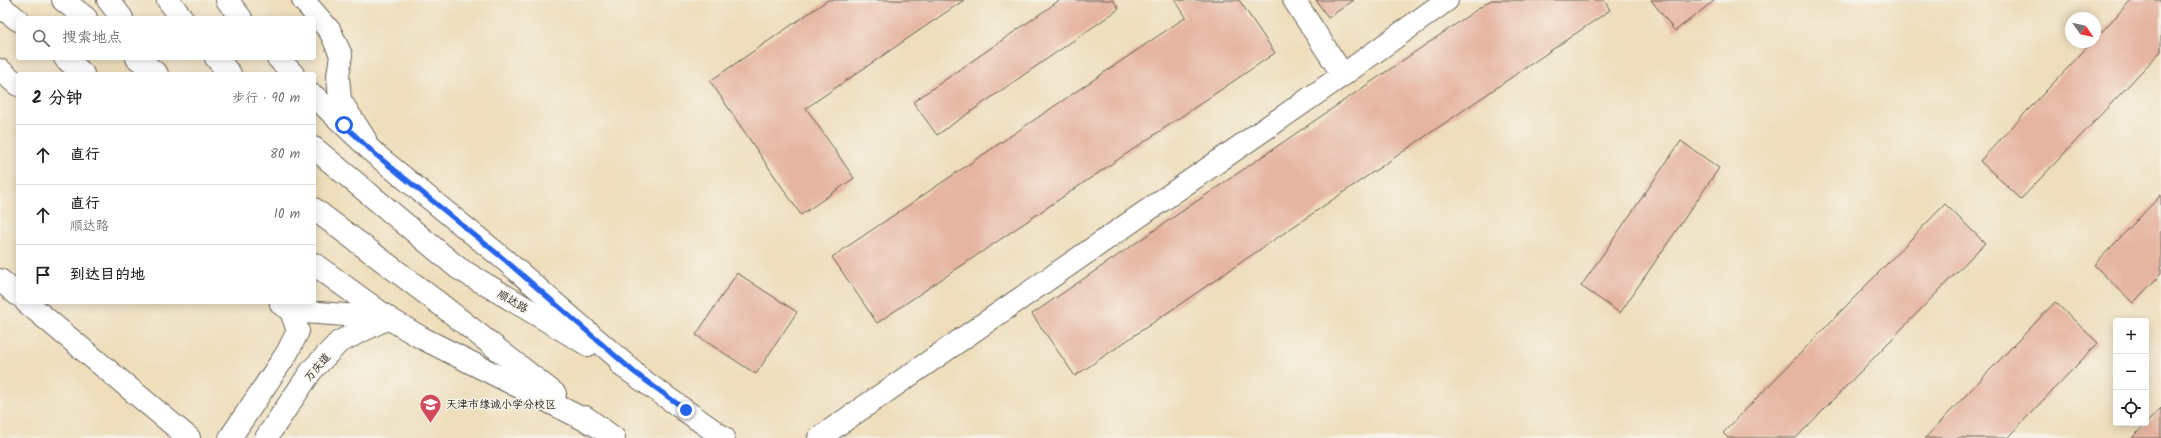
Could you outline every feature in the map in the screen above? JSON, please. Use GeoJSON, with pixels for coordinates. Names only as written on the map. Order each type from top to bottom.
{"type":"FeatureCollection","features":[{"type":"Feature","properties":{"kind":"main road"},"geometry":{"type":"LineString","coordinates":[[63,0],[83,16]]}},
{"type":"Feature","properties":{"kind":"main road"},"geometry":{"type":"LineString","coordinates":[[108,0],[120,16]]}},
{"type":"Feature","properties":{"kind":"main road"},"geometry":{"type":"LineString","coordinates":[[168,0],[180,16]]}},
{"type":"Feature","properties":{"kind":"main road"},"geometry":{"type":"LineString","coordinates":[[227,0],[239,16]]}},
{"type":"Feature","properties":{"kind":"main road"},"geometry":{"type":"LineString","coordinates":[[303,0],[330,31],[341,54],[338,76],[340,100],[375,154]]}},
{"type":"Feature","properties":{"kind":"main road"},"geometry":{"type":"LineString","coordinates":[[1294,0],[1343,75]]}},
{"type":"Feature","properties":{"kind":"main road"},"geometry":{"type":"LineString","coordinates":[[819,438],[1343,75],[1448,0]]}},
{"type":"Feature","properties":{"kind":"main road"},"geometry":{"type":"LineString","coordinates":[[0,6],[16,18]]}},
{"type":"Feature","properties":{"kind":"main road"},"geometry":{"type":"LineString","coordinates":[[66,60],[81,72]]}},
{"type":"Feature","properties":{"kind":"main road"},"geometry":{"type":"LineString","coordinates":[[140,60],[154,72]]}},
{"type":"Feature","properties":{"kind":"main road"},"geometry":{"type":"LineString","coordinates":[[157,60],[166,72]]}},
{"type":"Feature","properties":{"kind":"main road"},"geometry":{"type":"LineString","coordinates":[[218,60],[228,72]]}},
{"type":"Feature","properties":{"kind":"main road"},"geometry":{"type":"LineString","coordinates":[[280,60],[291,72]]}},
{"type":"Feature","properties":{"kind":"main road"},"geometry":{"type":"LineString","coordinates":[[0,70],[16,83]]}},
{"type":"Feature","properties":{"kind":"main road"},"geometry":{"type":"LineString","coordinates":[[316,98],[375,154],[505,260],[634,372]]}},
{"type":"Feature","properties":{"kind":"main road","name":"顺达路"},"geometry":{"type":"LineString","coordinates":[[316,150],[458,268],[634,372],[724,438]]}},
{"type":"Feature","properties":{"kind":"main road"},"geometry":{"type":"LineString","coordinates":[[316,211],[606,432]]}},
{"type":"Feature","properties":{"kind":"main road"},"geometry":{"type":"LineString","coordinates":[[316,265],[388,318],[422,338],[606,432]]}},
{"type":"Feature","properties":{"kind":"main road"},"geometry":{"type":"LineString","coordinates":[[0,280],[16,293]]}},
{"type":"Feature","properties":{"kind":"main road"},"geometry":{"type":"LineString","coordinates":[[28,304],[189,438]]}},
{"type":"Feature","properties":{"kind":"main road"},"geometry":{"type":"LineString","coordinates":[[285,307],[388,318]]}},
{"type":"Feature","properties":{"kind":"main road"},"geometry":{"type":"LineString","coordinates":[[230,438],[287,354],[298,331],[285,307]]}},
{"type":"Feature","properties":{"kind":"main road","name":"万庆道"},"geometry":{"type":"LineString","coordinates":[[266,438],[312,370],[339,342],[388,318]]}},
{"type":"Feature","properties":{"kind":"building"},"geometry":{"type":"Polygon","coordinates":[[[828,0],[964,0],[806,108],[854,178],[801,215],[710,81],[828,0]]]}},
{"type":"Feature","properties":{"kind":"building"},"geometry":{"type":"Polygon","coordinates":[[[1060,0],[1113,0],[1119,9],[937,135],[913,102],[1060,0]]]}},
{"type":"Feature","properties":{"kind":"building"},"geometry":{"type":"Polygon","coordinates":[[[1175,0],[1239,0],[1275,53],[877,323],[832,257],[1186,17],[1175,0]]]}},
{"type":"Feature","properties":{"kind":"building"},"geometry":{"type":"Polygon","coordinates":[[[1316,0],[1354,0],[1328,18],[1316,0]]]}},
{"type":"Feature","properties":{"kind":"building"},"geometry":{"type":"Polygon","coordinates":[[[1491,0],[1604,0],[1610,10],[1075,376],[1032,314],[1491,0]]]}},
{"type":"Feature","properties":{"kind":"building"},"geometry":{"type":"Polygon","coordinates":[[[1651,0],[1715,0],[1675,31],[1651,0]]]}},
{"type":"Feature","properties":{"kind":"building"},"geometry":{"type":"Polygon","coordinates":[[[2131,0],[2161,0],[2161,51],[2021,199],[1980,161],[2086,48],[2101,48],[2101,32],[2131,0]]]}},
{"type":"Feature","properties":{"kind":"building"},"geometry":{"type":"Polygon","coordinates":[[[1681,141],[1719,168],[1620,313],[1581,286],[1681,141]]]}},
{"type":"Feature","properties":{"kind":"building"},"geometry":{"type":"Polygon","coordinates":[[[2161,195],[2161,274],[2133,303],[2094,265],[2161,195]]]}},
{"type":"Feature","properties":{"kind":"building"},"geometry":{"type":"Polygon","coordinates":[[[1945,204],[1985,243],[1796,438],[1728,438],[1723,433],[1945,204]]]}},
{"type":"Feature","properties":{"kind":"building"},"geometry":{"type":"Polygon","coordinates":[[[737,273],[797,312],[756,374],[696,335],[737,273]]]}},
{"type":"Feature","properties":{"kind":"building"},"geometry":{"type":"Polygon","coordinates":[[[2055,302],[2098,343],[2007,438],[1925,438],[2055,302]]]}},
{"type":"Feature","properties":{"kind":"building"},"geometry":{"type":"Polygon","coordinates":[[[2161,408],[2161,438],[2132,438],[2144,426],[2149,426],[2149,420],[2161,408]]]}},
{"type":"Feature","properties":{"kind":"place","name":"天津市缘诚小学分校区"},"geometry":{"type":"Point","coordinates":[430,424]}},
{"type":"Feature","properties":{"kind":"route"},"geometry":{"type":"LineString","coordinates":[[344,125],[375,154],[505,260],[634,372],[686,410]]}}]}
